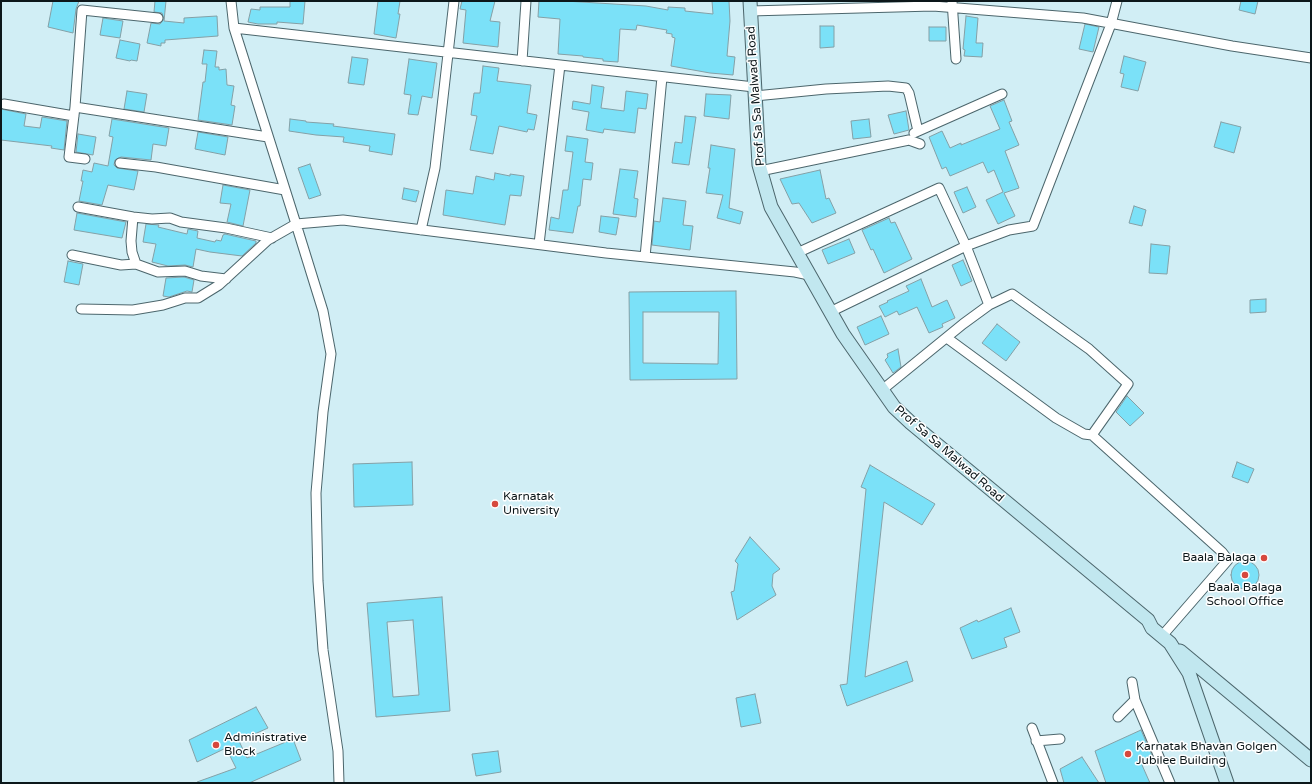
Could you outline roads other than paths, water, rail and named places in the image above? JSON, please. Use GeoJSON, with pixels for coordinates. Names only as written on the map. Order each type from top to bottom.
{"type":"FeatureCollection","features":[{"type":"Feature","properties":{"kind":"street"},"geometry":{"type":"LineString","coordinates":[[230,1],[234,28],[323,311],[331,354],[323,412],[316,493],[318,581],[324,650],[338,751],[339,783]]}},
{"type":"Feature","properties":{"kind":"street"},"geometry":{"type":"LineString","coordinates":[[421,230],[436,168],[454,1]]}},
{"type":"Feature","properties":{"kind":"street"},"geometry":{"type":"LineString","coordinates":[[522,61],[526,1]]}},
{"type":"Feature","properties":{"kind":"street"},"geometry":{"type":"LineString","coordinates":[[830,312],[966,246],[1009,230],[1033,226],[1111,24],[1117,1]]}},
{"type":"Feature","properties":{"kind":"street"},"geometry":{"type":"LineString","coordinates":[[952,4],[956,59]]}},
{"type":"Feature","properties":{"kind":"street"},"geometry":{"type":"LineString","coordinates":[[750,6],[857,7],[933,6],[952,4],[1083,18],[1232,46],[1311,58]]}},
{"type":"Feature","properties":{"kind":"street","name":"Prof Sa Sa Malwad Road"},"geometry":{"type":"LineString","coordinates":[[750,6],[760,171],[771,207],[843,334],[894,407],[911,423],[1148,620],[1152,628],[1166,640],[1189,672],[1227,783]]}},
{"type":"Feature","properties":{"kind":"street"},"geometry":{"type":"LineString","coordinates":[[85,159],[69,157],[75,112],[82,10],[158,18]]}},
{"type":"Feature","properties":{"kind":"street"},"geometry":{"type":"LineString","coordinates":[[234,28],[662,77],[755,92],[888,86],[906,88],[909,93],[918,131]]}},
{"type":"Feature","properties":{"kind":"street"},"geometry":{"type":"LineString","coordinates":[[539,244],[560,65]]}},
{"type":"Feature","properties":{"kind":"street"},"geometry":{"type":"LineString","coordinates":[[645,257],[662,77]]}},
{"type":"Feature","properties":{"kind":"street"},"geometry":{"type":"LineString","coordinates":[[909,140],[910,135],[918,131],[1002,94]]}},
{"type":"Feature","properties":{"kind":"street"},"geometry":{"type":"LineString","coordinates":[[4,104],[268,137]]}},
{"type":"Feature","properties":{"kind":"street"},"geometry":{"type":"LineString","coordinates":[[760,171],[909,140],[920,144]]}},
{"type":"Feature","properties":{"kind":"street"},"geometry":{"type":"LineString","coordinates":[[120,163],[156,167],[285,190]]}},
{"type":"Feature","properties":{"kind":"street"},"geometry":{"type":"LineString","coordinates":[[797,253],[939,188],[966,246],[989,305]]}},
{"type":"Feature","properties":{"kind":"street"},"geometry":{"type":"LineString","coordinates":[[78,207],[133,217],[152,219],[170,218],[181,222],[226,228],[272,238]]}},
{"type":"Feature","properties":{"kind":"street"},"geometry":{"type":"LineString","coordinates":[[133,217],[131,241],[132,252],[136,264]]}},
{"type":"Feature","properties":{"kind":"street"},"geometry":{"type":"LineString","coordinates":[[81,309],[133,310],[163,305],[185,298],[198,298],[219,285],[272,238],[296,224],[343,220],[645,257],[795,272],[809,275]]}},
{"type":"Feature","properties":{"kind":"street"},"geometry":{"type":"LineString","coordinates":[[72,255],[121,265],[136,264],[158,272],[185,271],[201,276],[226,279]]}},
{"type":"Feature","properties":{"kind":"street"},"geometry":{"type":"LineString","coordinates":[[882,390],[989,305],[1012,294],[1089,349],[1128,384],[1092,435]]}},
{"type":"Feature","properties":{"kind":"street"},"geometry":{"type":"LineString","coordinates":[[946,338],[1056,418],[1084,434],[1092,435],[1222,552],[1228,560],[1166,640],[1311,760]]}},
{"type":"Feature","properties":{"kind":"street"},"geometry":{"type":"LineString","coordinates":[[1132,682],[1135,700],[1170,783]]}},
{"type":"Feature","properties":{"kind":"street"},"geometry":{"type":"LineString","coordinates":[[1118,716],[1135,700]]}},
{"type":"Feature","properties":{"kind":"street"},"geometry":{"type":"LineString","coordinates":[[1032,728],[1053,783]]}},
{"type":"Feature","properties":{"kind":"street"},"geometry":{"type":"LineString","coordinates":[[1036,741],[1060,740]]}},
{"type":"Feature","properties":{"kind":"place","name":"Karnatak University"},"geometry":{"type":"Point","coordinates":[495,504]}},
{"type":"Feature","properties":{"kind":"place","name":"Baala Balaga"},"geometry":{"type":"Point","coordinates":[1264,558]}},
{"type":"Feature","properties":{"kind":"place","name":"Baala Balaga School Office"},"geometry":{"type":"Point","coordinates":[1245,575]}},
{"type":"Feature","properties":{"kind":"place","name":"Administrative Block"},"geometry":{"type":"Point","coordinates":[216,745]}},
{"type":"Feature","properties":{"kind":"place","name":"Karnatak Bhavan Golgen Jubilee Building"},"geometry":{"type":"Point","coordinates":[1128,754]}}]}
